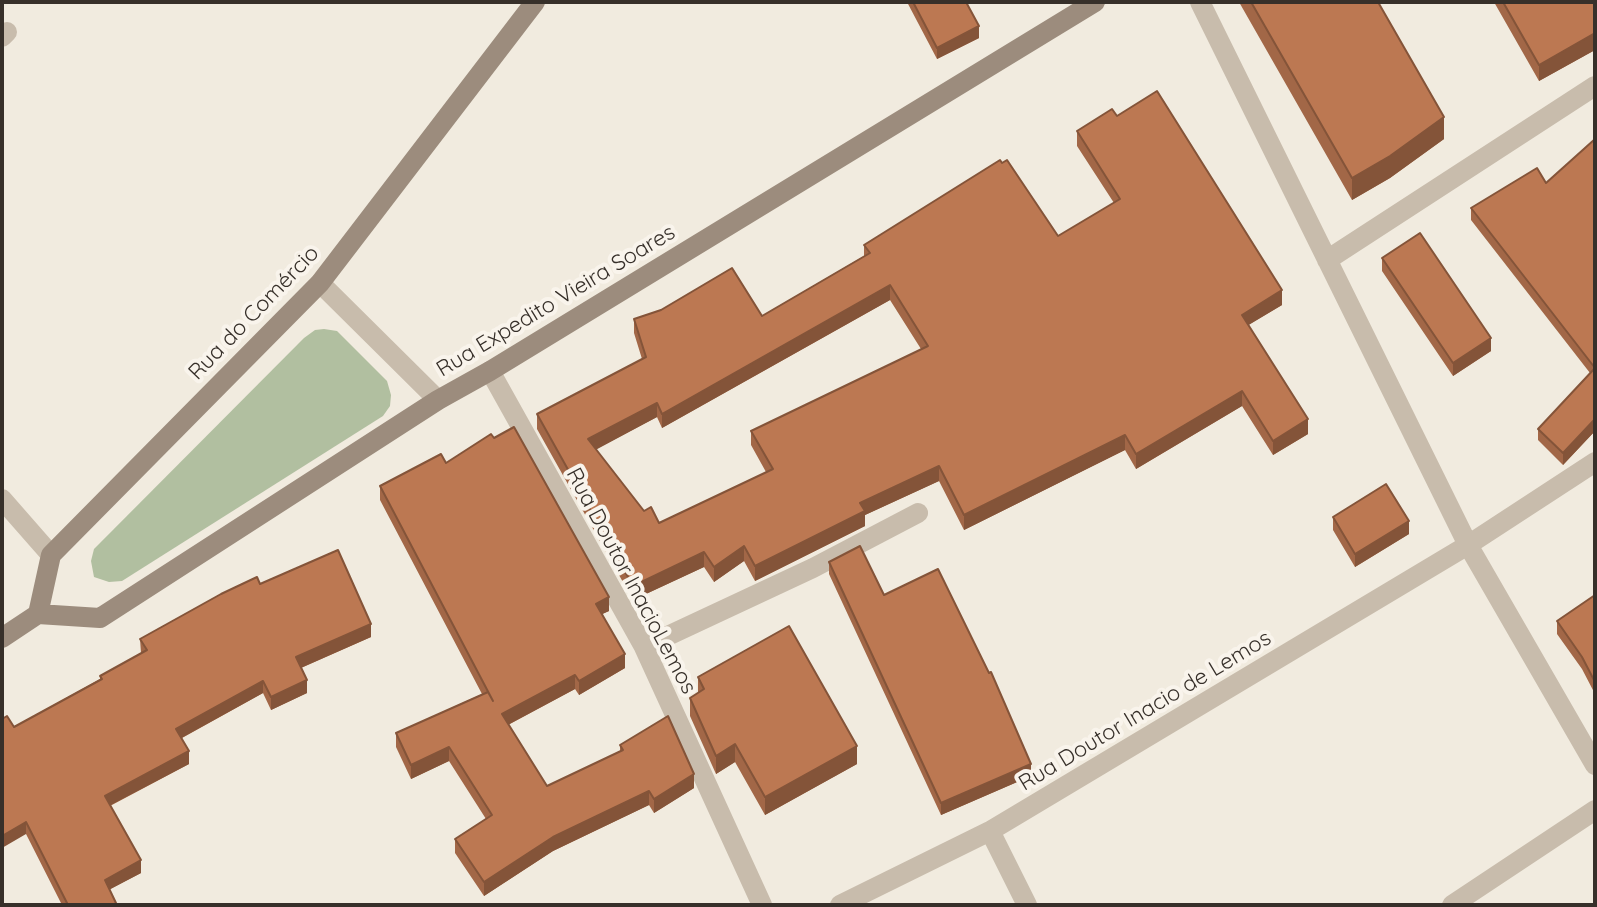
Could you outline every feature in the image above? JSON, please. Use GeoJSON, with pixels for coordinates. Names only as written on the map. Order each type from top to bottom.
{"type":"FeatureCollection","features":[{"type":"Feature","properties":{"kind":"main road","name":"Rua do Comércio"},"geometry":{"type":"LineString","coordinates":[[51,555],[320,283],[535,2]]}},
{"type":"Feature","properties":{"kind":"main road","name":"Rua Expedito Vieira Soares"},"geometry":{"type":"LineString","coordinates":[[38,614],[100,618],[438,400],[1095,2]]}},
{"type":"Feature","properties":{"kind":"main road"},"geometry":{"type":"LineString","coordinates":[[2,638],[38,614],[51,555]]}},
{"type":"Feature","properties":{"kind":"street"},"geometry":{"type":"LineString","coordinates":[[1200,2],[1468,545],[1595,765]]}},
{"type":"Feature","properties":{"kind":"street"},"geometry":{"type":"LineString","coordinates":[[1327,260],[1595,86]]}},
{"type":"Feature","properties":{"kind":"street"},"geometry":{"type":"LineString","coordinates":[[320,283],[438,400]]}},
{"type":"Feature","properties":{"kind":"street","name":"Rua Doutor InacioLemos"},"geometry":{"type":"LineString","coordinates":[[490,371],[644,647],[762,905]]}},
{"type":"Feature","properties":{"kind":"street","name":"Rua Doutor Inacio de Lemos"},"geometry":{"type":"LineString","coordinates":[[840,905],[990,831],[1468,545],[1595,462]]}},
{"type":"Feature","properties":{"kind":"street"},"geometry":{"type":"LineString","coordinates":[[2,499],[51,555]]}},
{"type":"Feature","properties":{"kind":"street"},"geometry":{"type":"LineString","coordinates":[[644,647],[813,568],[918,513]]}},
{"type":"Feature","properties":{"kind":"street"},"geometry":{"type":"LineString","coordinates":[[1452,905],[1595,810]]}},
{"type":"Feature","properties":{"kind":"street"},"geometry":{"type":"LineString","coordinates":[[990,831],[1027,905]]}},
{"type":"Feature","properties":{"kind":"green space"},"geometry":{"type":"Polygon","coordinates":[[[315,330],[337,331],[387,381],[390,406],[383,416],[122,581],[109,582],[94,577],[91,561],[94,549],[304,338],[315,330]]]}},
{"type":"Feature","properties":{"kind":"building"},"geometry":{"type":"Polygon","coordinates":[[[913,2],[966,2],[979,26],[937,48],[913,2]]]}},
{"type":"Feature","properties":{"kind":"building"},"geometry":{"type":"Polygon","coordinates":[[[1251,2],[1378,2],[1444,117],[1390,156],[1352,178],[1251,2]]]}},
{"type":"Feature","properties":{"kind":"building"},"geometry":{"type":"Polygon","coordinates":[[[1503,2],[1593,2],[1595,33],[1539,65],[1503,2]]]}},
{"type":"Feature","properties":{"kind":"building"},"geometry":{"type":"Polygon","coordinates":[[[1157,91],[1282,290],[1242,315],[1308,419],[1273,441],[1242,391],[1136,454],[1125,435],[964,515],[939,466],[860,503],[865,511],[755,566],[744,546],[714,567],[704,552],[633,586],[537,414],[646,357],[634,319],[661,310],[732,268],[762,316],[870,253],[864,245],[1000,160],[1002,163],[1007,160],[1058,236],[1120,199],[1077,131],[1112,109],[1117,116],[1157,91]],[[890,285],[662,414],[657,403],[588,439],[644,511],[651,507],[659,523],[773,469],[751,431],[928,346],[890,285]]]}},
{"type":"Feature","properties":{"kind":"building"},"geometry":{"type":"Polygon","coordinates":[[[1595,139],[1595,368],[1471,208],[1537,168],[1546,183],[1595,139]]]}},
{"type":"Feature","properties":{"kind":"building"},"geometry":{"type":"Polygon","coordinates":[[[1420,233],[1491,338],[1453,363],[1382,258],[1420,233]]]}},
{"type":"Feature","properties":{"kind":"building"},"geometry":{"type":"Polygon","coordinates":[[[1595,368],[1595,419],[1563,453],[1538,429],[1595,368]]]}},
{"type":"Feature","properties":{"kind":"building"},"geometry":{"type":"Polygon","coordinates":[[[514,427],[609,597],[596,604],[625,654],[579,681],[575,675],[502,714],[547,786],[623,750],[620,745],[668,716],[694,774],[654,799],[649,791],[553,837],[484,882],[455,839],[492,815],[449,747],[411,765],[396,733],[488,692],[493,701],[380,486],[441,454],[446,463],[491,434],[494,438],[514,427]]]}},
{"type":"Feature","properties":{"kind":"building"},"geometry":{"type":"Polygon","coordinates":[[[1386,484],[1409,521],[1355,554],[1333,517],[1386,484]]]}},
{"type":"Feature","properties":{"kind":"building"},"geometry":{"type":"Polygon","coordinates":[[[860,546],[884,595],[938,569],[991,672],[1031,764],[941,803],[829,562],[860,546]]]}},
{"type":"Feature","properties":{"kind":"building"},"geometry":{"type":"Polygon","coordinates":[[[338,550],[371,624],[296,657],[307,680],[271,697],[263,681],[176,729],[189,751],[105,796],[141,860],[105,880],[116,903],[68,905],[26,822],[2,836],[2,719],[7,716],[14,727],[102,679],[100,676],[147,650],[140,639],[221,594],[257,577],[260,584],[338,550]]]}},
{"type":"Feature","properties":{"kind":"building"},"geometry":{"type":"Polygon","coordinates":[[[1595,595],[1595,682],[1557,621],[1595,595]]]}},
{"type":"Feature","properties":{"kind":"building"},"geometry":{"type":"Polygon","coordinates":[[[789,626],[857,746],[765,797],[735,744],[716,756],[690,698],[704,689],[698,677],[789,626]]]}}]}
